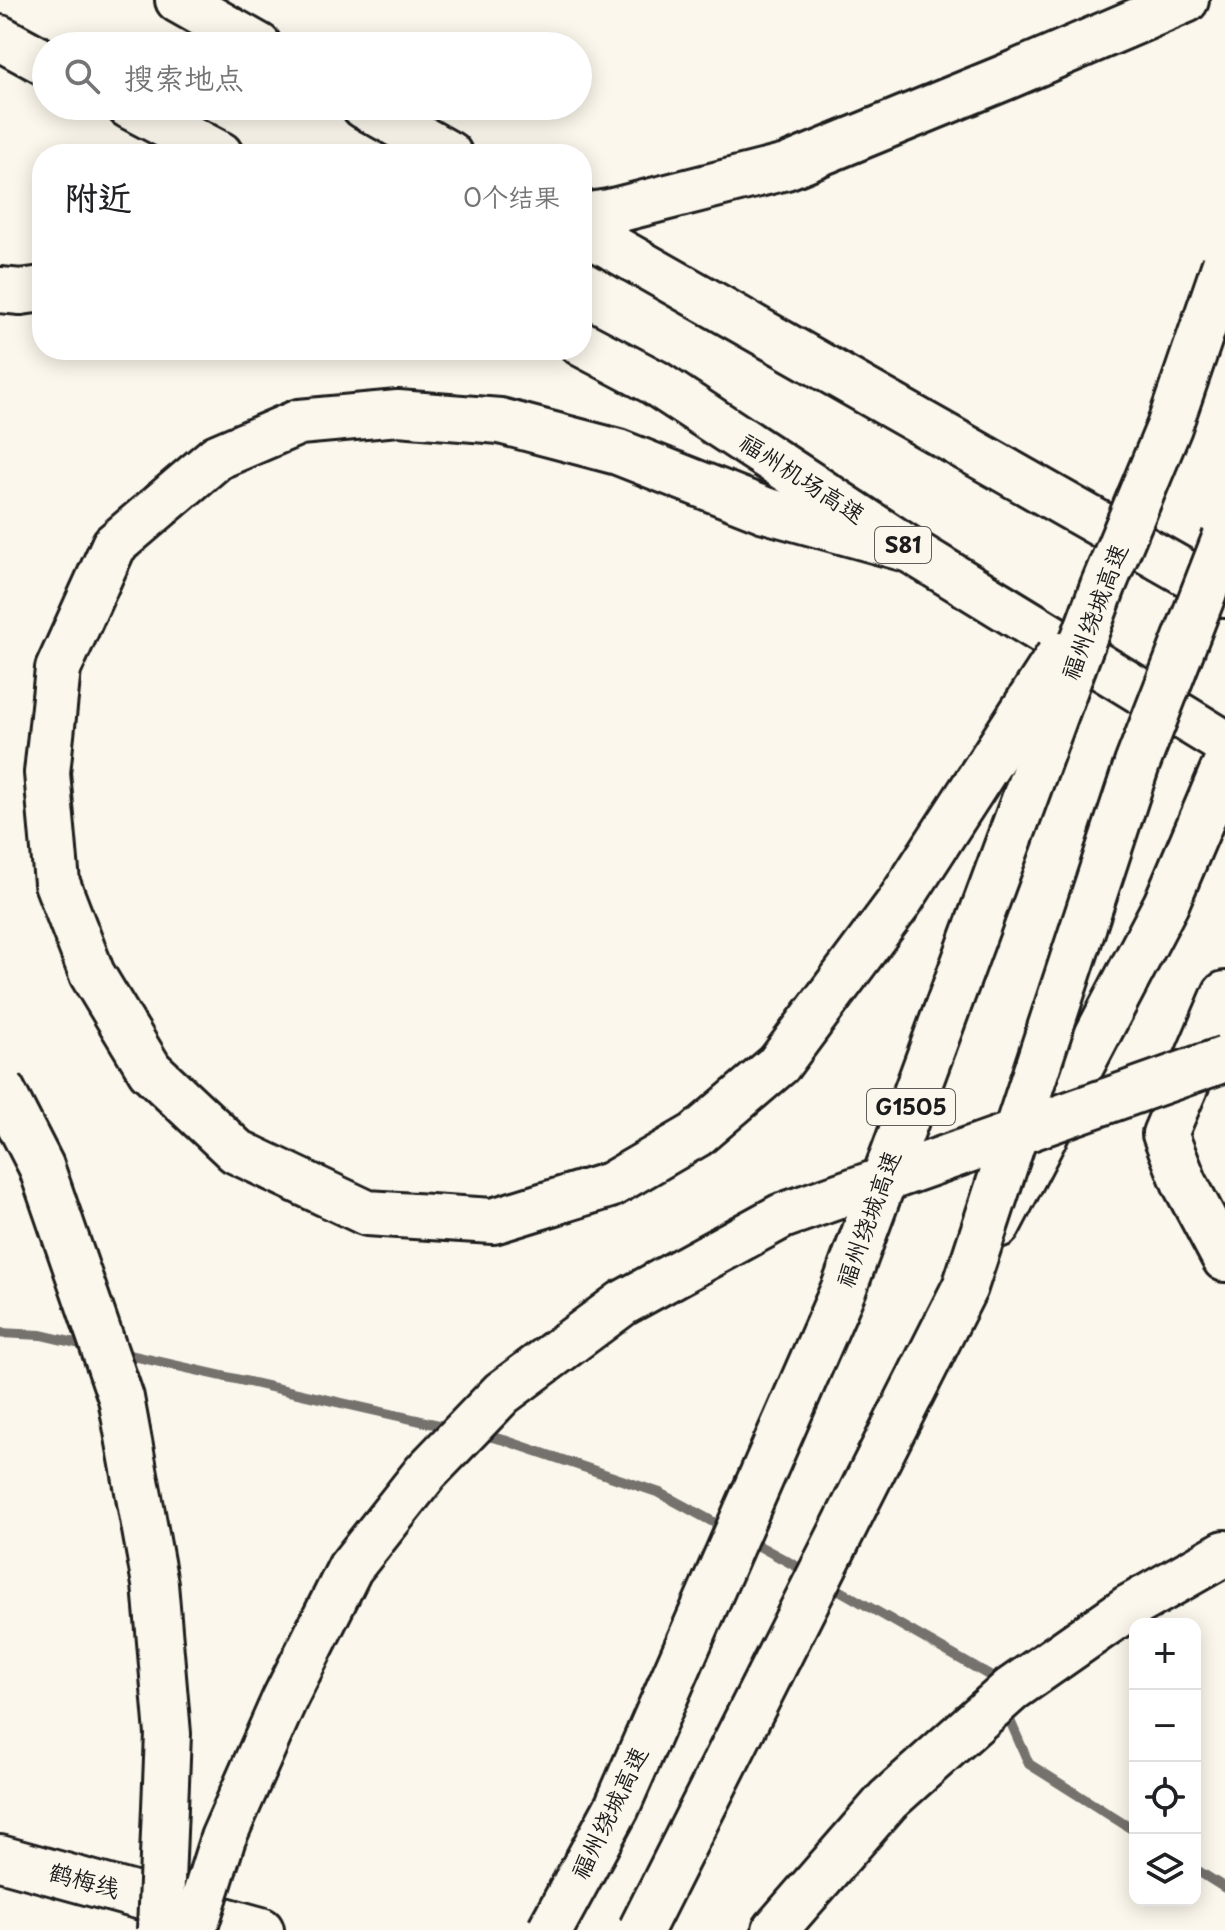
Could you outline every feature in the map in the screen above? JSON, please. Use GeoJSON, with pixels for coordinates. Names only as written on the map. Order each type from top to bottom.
{"type":"FeatureCollection","features":[{"type":"Feature","properties":{"kind":"main road"},"geometry":{"type":"LineString","coordinates":[[178,0],[234,32]]}},
{"type":"Feature","properties":{"kind":"main road"},"geometry":{"type":"LineString","coordinates":[[592,215],[786,167],[1186,0]]}},
{"type":"Feature","properties":{"kind":"main road"},"geometry":{"type":"LineString","coordinates":[[0,38],[32,55]]}},
{"type":"Feature","properties":{"kind":"main road"},"geometry":{"type":"LineString","coordinates":[[156,120],[201,144]]}},
{"type":"Feature","properties":{"kind":"main road"},"geometry":{"type":"LineString","coordinates":[[389,120],[431,144]]}},
{"type":"Feature","properties":{"kind":"main road"},"geometry":{"type":"LineString","coordinates":[[592,236],[1225,595]]}},
{"type":"Feature","properties":{"kind":"main road","name":"福州绕城高速"},"geometry":{"type":"LineString","coordinates":[[550,1930],[617,1807],[844,1288],[1103,586],[1169,427],[1225,264]]}},
{"type":"Feature","properties":{"kind":"main road"},"geometry":{"type":"LineString","coordinates":[[0,290],[32,290]]}},
{"type":"Feature","properties":{"kind":"main road","name":"福州机场高速"},"geometry":{"type":"LineString","coordinates":[[592,349],[654,382],[910,550],[1225,743]]}},
{"type":"Feature","properties":{"kind":"main road"},"geometry":{"type":"LineString","coordinates":[[910,550],[765,510],[618,452],[500,421],[398,413],[299,422],[217,457],[114,545],[58,669],[47,773],[57,883],[92,974],[150,1070],[236,1151],[367,1213],[493,1221],[610,1185],[696,1135],[779,1064],[898,904],[1103,586]]}},
{"type":"Feature","properties":{"kind":"main road"},"geometry":{"type":"LineString","coordinates":[[965,1287],[1137,764],[1225,538]]}},
{"type":"Feature","properties":{"kind":"main road"},"geometry":{"type":"LineString","coordinates":[[641,1930],[965,1287],[1166,904],[1225,765]]}},
{"type":"Feature","properties":{"kind":"main road"},"geometry":{"type":"LineString","coordinates":[[1225,994],[1165,1134],[1185,1184],[1225,1259]]}},
{"type":"Feature","properties":{"kind":"main road"},"geometry":{"type":"LineString","coordinates":[[194,1930],[223,1838],[285,1698],[350,1568],[426,1472],[502,1393],[623,1303],[782,1216],[1225,1059]]}},
{"type":"Feature","properties":{"kind":"main road"},"geometry":{"type":"LineString","coordinates":[[0,1086],[41,1166],[121,1398],[155,1584],[168,1734],[160,1930]]}},
{"type":"Feature","properties":{"kind":"main road"},"geometry":{"type":"LineString","coordinates":[[775,1930],[888,1800],[1012,1689],[1128,1608],[1225,1553]]}},
{"type":"Feature","properties":{"kind":"main road","name":"鹤梅线"},"geometry":{"type":"LineString","coordinates":[[0,1858],[261,1930]]}},
{"type":"Feature","properties":{"kind":"waterway"},"geometry":{"type":"LineString","coordinates":[[0,1333],[41,1335],[93,1347]]}},
{"type":"Feature","properties":{"kind":"waterway"},"geometry":{"type":"LineString","coordinates":[[116,1352],[452,1428]]}},
{"type":"Feature","properties":{"kind":"waterway"},"geometry":{"type":"LineString","coordinates":[[479,1434],[660,1493],[728,1530]]}},
{"type":"Feature","properties":{"kind":"waterway"},"geometry":{"type":"LineString","coordinates":[[746,1539],[809,1573]]}},
{"type":"Feature","properties":{"kind":"waterway"},"geometry":{"type":"LineString","coordinates":[[827,1583],[990,1676],[997,1691]]}},
{"type":"Feature","properties":{"kind":"waterway"},"geometry":{"type":"LineString","coordinates":[[1005,1709],[1029,1764],[1129,1827]]}},
{"type":"Feature","properties":{"kind":"waterway"},"geometry":{"type":"LineString","coordinates":[[1201,1873],[1225,1888]]}}]}
